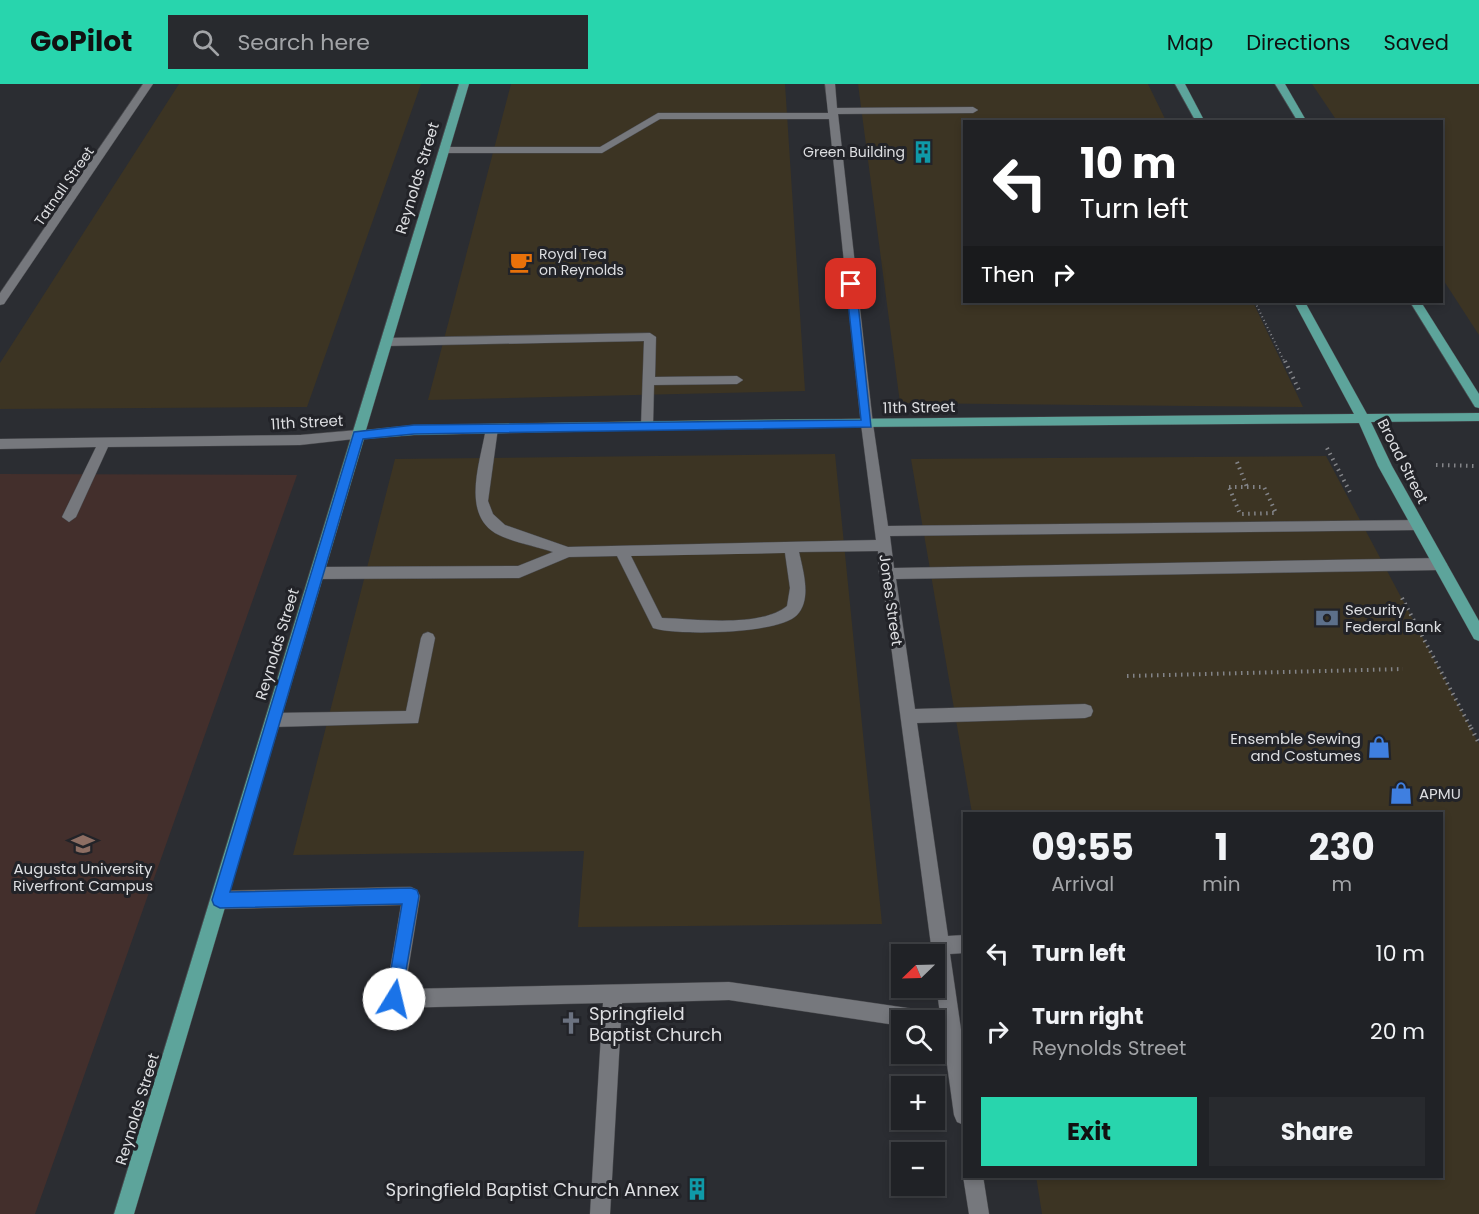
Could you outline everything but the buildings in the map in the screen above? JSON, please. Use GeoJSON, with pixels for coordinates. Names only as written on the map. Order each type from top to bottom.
{"type":"FeatureCollection","features":[{"type":"Feature","properties":{"kind":"main road","name":"Reynolds Street"},"geometry":{"type":"LineString","coordinates":[[124,1214],[464,84]]}},
{"type":"Feature","properties":{"kind":"main road"},"geometry":{"type":"LineString","coordinates":[[1180,84],[1200,120]]}},
{"type":"Feature","properties":{"kind":"main road"},"geometry":{"type":"LineString","coordinates":[[1280,84],[1302,120]]}},
{"type":"Feature","properties":{"kind":"main road","name":"Broad Street"},"geometry":{"type":"LineString","coordinates":[[1301,303],[1362,418],[1384,466],[1479,635]]}},
{"type":"Feature","properties":{"kind":"main road"},"geometry":{"type":"LineString","coordinates":[[1416,303],[1479,404]]}},
{"type":"Feature","properties":{"kind":"main road","name":"11th Street"},"geometry":{"type":"LineString","coordinates":[[358,435],[414,430],[492,428],[1479,417]]}},
{"type":"Feature","properties":{"kind":"street","name":"Tatnall Street"},"geometry":{"type":"LineString","coordinates":[[0,302],[148,84]]}},
{"type":"Feature","properties":{"kind":"street","name":"Jones Street"},"geometry":{"type":"LineString","coordinates":[[830,84],[867,424],[886,574],[940,944]]}},
{"type":"Feature","properties":{"kind":"street"},"geometry":{"type":"LineString","coordinates":[[444,150],[602,150],[658,116],[973,110]]}},
{"type":"Feature","properties":{"kind":"street"},"geometry":{"type":"LineString","coordinates":[[387,342],[650,337],[646,426]]}},
{"type":"Feature","properties":{"kind":"street"},"geometry":{"type":"LineString","coordinates":[[648,381],[736,380]]}},
{"type":"Feature","properties":{"kind":"street"},"geometry":{"type":"LineString","coordinates":[[492,428],[481,501],[486,517],[500,528],[568,552],[791,547],[882,538],[1418,525]]}},
{"type":"Feature","properties":{"kind":"street","name":"11th Street"},"geometry":{"type":"LineString","coordinates":[[0,444],[300,440],[358,435]]}},
{"type":"Feature","properties":{"kind":"street"},"geometry":{"type":"LineString","coordinates":[[69,517],[104,443]]}},
{"type":"Feature","properties":{"kind":"street"},"geometry":{"type":"LineString","coordinates":[[621,551],[658,624],[760,624],[780,620],[792,611],[797,596],[791,547]]}},
{"type":"Feature","properties":{"kind":"street"},"geometry":{"type":"LineString","coordinates":[[318,573],[519,572],[568,552]]}},
{"type":"Feature","properties":{"kind":"street"},"geometry":{"type":"LineString","coordinates":[[886,574],[1440,564]]}},
{"type":"Feature","properties":{"kind":"street"},"geometry":{"type":"LineString","coordinates":[[273,720],[412,718],[428,638]]}},
{"type":"Feature","properties":{"kind":"street"},"geometry":{"type":"LineString","coordinates":[[907,716],[1085,711]]}},
{"type":"Feature","properties":{"kind":"street"},"geometry":{"type":"LineString","coordinates":[[220,900],[411,896],[394,999],[729,992],[891,1015]]}},
{"type":"Feature","properties":{"kind":"street"},"geometry":{"type":"LineString","coordinates":[[945,945],[963,944]]}},
{"type":"Feature","properties":{"kind":"street"},"geometry":{"type":"LineString","coordinates":[[600,1214],[613,993]]}},
{"type":"Feature","properties":{"kind":"street","name":"Jones Street"},"geometry":{"type":"LineString","coordinates":[[945,1031],[963,1111]]}},
{"type":"Feature","properties":{"kind":"street"},"geometry":{"type":"LineString","coordinates":[[973,1178],[979,1214]]}},
{"type":"Feature","properties":{"kind":"path"},"geometry":{"type":"LineString","coordinates":[[1237,462],[1247,487]]}},
{"type":"Feature","properties":{"kind":"path"},"geometry":{"type":"LineString","coordinates":[[1436,465],[1476,465]]}},
{"type":"Feature","properties":{"kind":"path"},"geometry":{"type":"LineString","coordinates":[[1127,676],[1403,669]]}},
{"type":"Feature","properties":{"kind":"shaded area"},"geometry":{"type":"Polygon","coordinates":[[[179,84],[421,84],[307,407],[0,409],[0,363],[179,84]]]}},
{"type":"Feature","properties":{"kind":"shaded area"},"geometry":{"type":"Polygon","coordinates":[[[511,84],[785,84],[805,391],[428,400],[511,84]]]}},
{"type":"Feature","properties":{"kind":"shaded area"},"geometry":{"type":"Polygon","coordinates":[[[858,84],[1148,84],[1166,120],[963,120],[963,303],[1253,303],[1303,407],[900,403],[858,84]]]}},
{"type":"Feature","properties":{"kind":"shaded area"},"geometry":{"type":"Polygon","coordinates":[[[1312,84],[1479,84],[1479,335],[1443,280],[1443,120],[1336,120],[1312,84]]]}},
{"type":"Feature","properties":{"kind":"shaded area"},"geometry":{"type":"Polygon","coordinates":[[[835,454],[882,924],[578,927],[584,851],[293,855],[395,459],[835,454]]]}},
{"type":"Feature","properties":{"kind":"shaded area"},"geometry":{"type":"Polygon","coordinates":[[[1326,456],[1479,744],[1479,1214],[1042,1214],[1036,1178],[1443,1178],[1443,812],[972,812],[911,459],[1326,456]]]}},
{"type":"Feature","properties":{"kind":"shaded area","name":"Augusta University Riverfront Campus"},"geometry":{"type":"Polygon","coordinates":[[[0,474],[297,475],[35,1214],[0,1214],[0,474]]]}},
{"type":"Feature","properties":{"kind":"place","name":"Green Building"},"geometry":{"type":"Point","coordinates":[923,152]}},
{"type":"Feature","properties":{"kind":"place","name":"Royal Tea on Reynolds"},"geometry":{"type":"Point","coordinates":[521,262]}},
{"type":"Feature","properties":{"kind":"place","name":"Security Federal Bank"},"geometry":{"type":"Point","coordinates":[1327,618]}},
{"type":"Feature","properties":{"kind":"place","name":"Ensemble Sewing and Costumes"},"geometry":{"type":"Point","coordinates":[1379,747]}},
{"type":"Feature","properties":{"kind":"place","name":"APMU"},"geometry":{"type":"Point","coordinates":[1401,793]}},
{"type":"Feature","properties":{"kind":"place","name":"Augusta University Riverfront Campus"},"geometry":{"type":"Point","coordinates":[83,844]}},
{"type":"Feature","properties":{"kind":"place","name":"Springfield Baptist Church"},"geometry":{"type":"Point","coordinates":[571,1023]}},
{"type":"Feature","properties":{"kind":"place","name":"Springfield Baptist Church Annex"},"geometry":{"type":"Point","coordinates":[697,1189]}},
{"type":"Feature","properties":{"kind":"route"},"geometry":{"type":"LineString","coordinates":[[394,999],[411,896],[220,900],[358,435],[414,430],[867,424],[851,284]]}}]}
